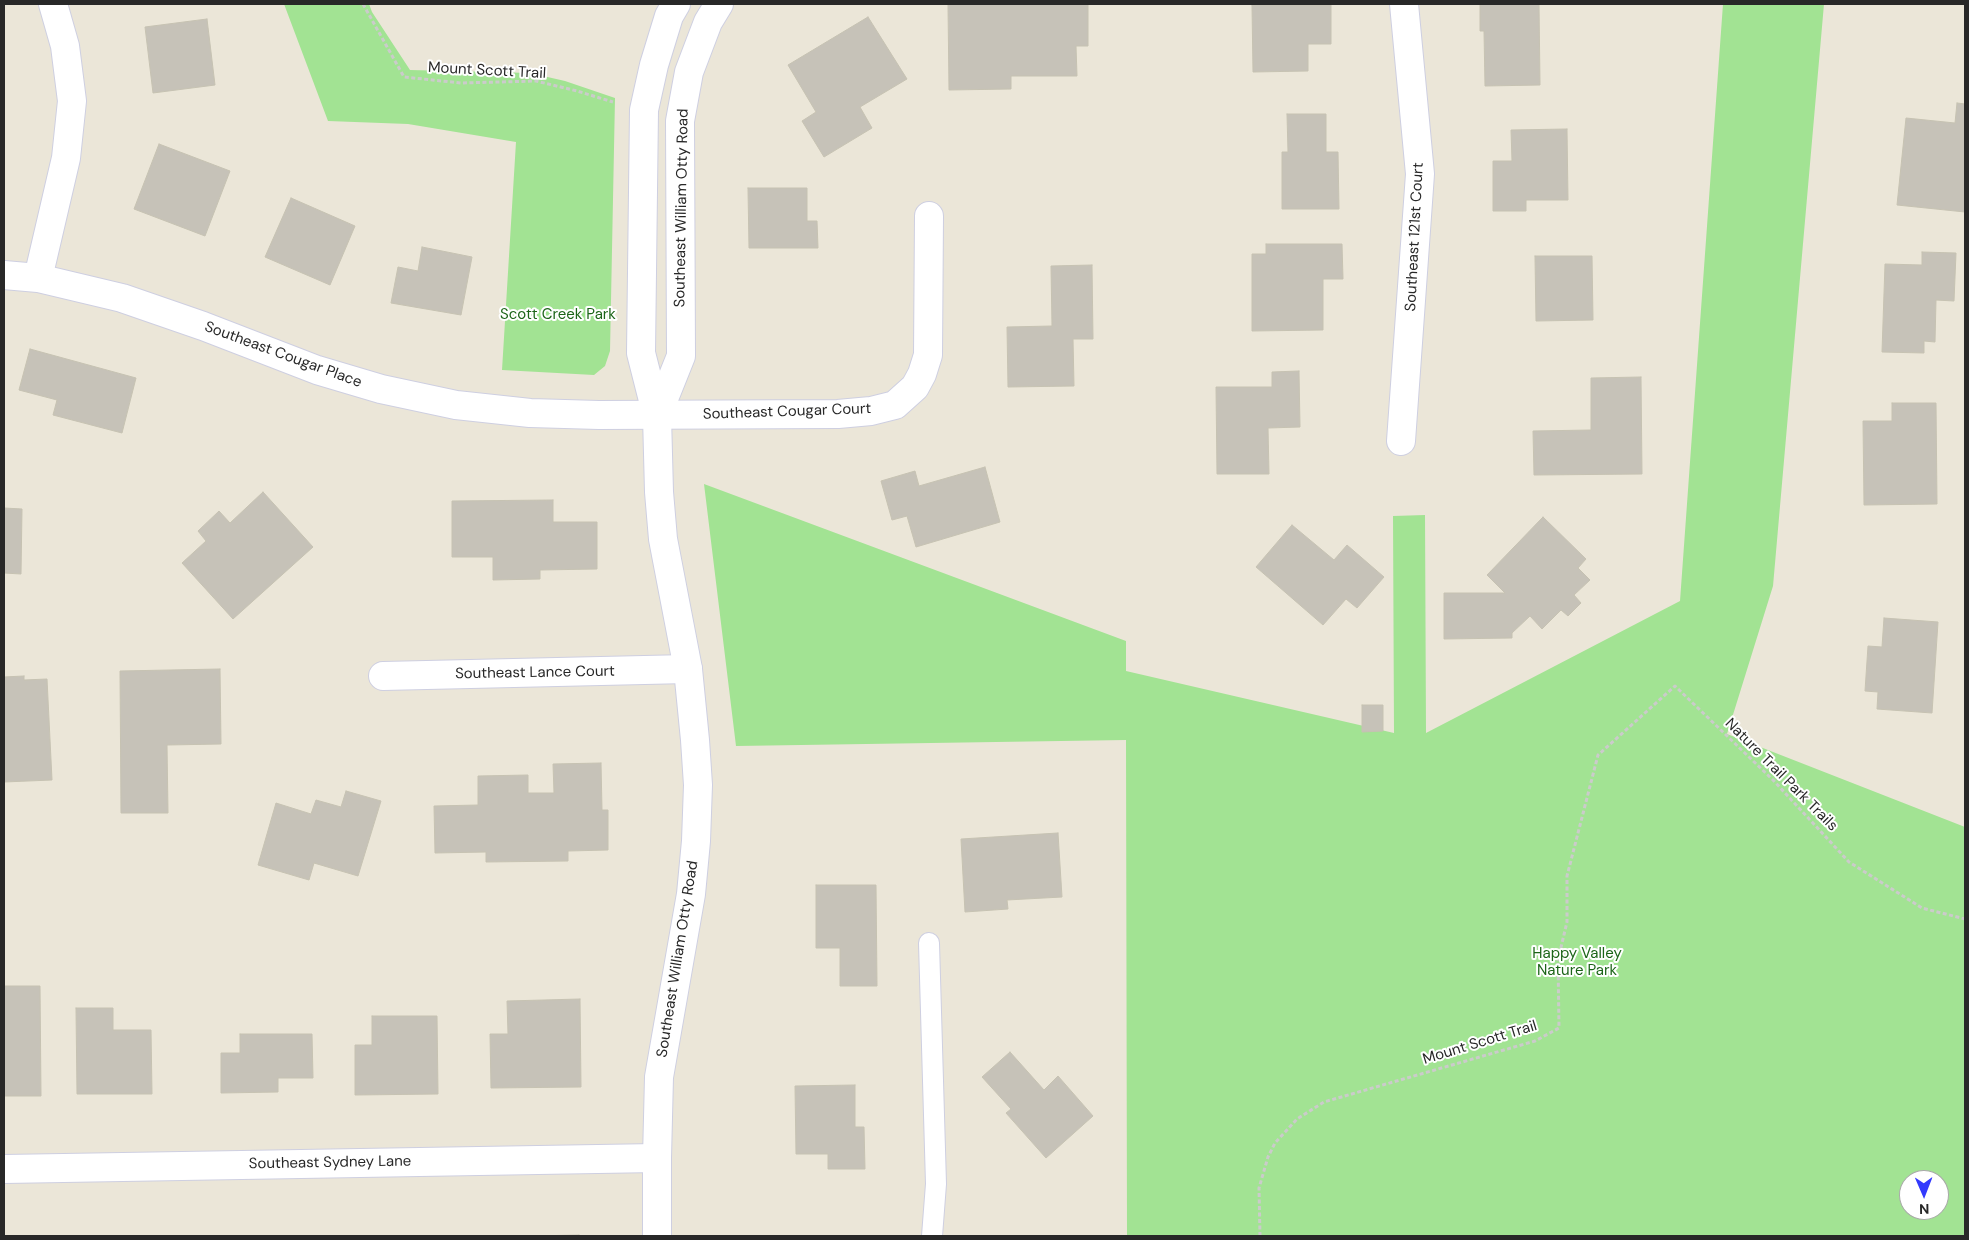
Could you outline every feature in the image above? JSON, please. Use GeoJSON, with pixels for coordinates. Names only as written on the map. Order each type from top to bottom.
{"type":"FeatureCollection","features":[{"type":"Feature","properties":{"kind":"street"},"geometry":{"type":"LineString","coordinates":[[38,278],[66,158],[72,101],[65,46],[53,4]]}},
{"type":"Feature","properties":{"kind":"street","name":"Southeast William Otty Road"},"geometry":{"type":"LineString","coordinates":[[657,1236],[659,1077],[691,894],[696,841],[697,767],[688,669],[663,539],[659,492],[657,416],[641,354],[644,110],[654,64],[669,16],[676,4]]}},
{"type":"Feature","properties":{"kind":"street","name":"Southeast William Otty Road"},"geometry":{"type":"LineString","coordinates":[[657,416],[681,356],[680,121],[689,72],[708,22],[719,4]]}},
{"type":"Feature","properties":{"kind":"street","name":"Southeast 121st Court"},"geometry":{"type":"LineString","coordinates":[[1401,441],[1420,174],[1404,4]]}},
{"type":"Feature","properties":{"kind":"street","name":"Southeast Cougar Court"},"geometry":{"type":"LineString","coordinates":[[657,416],[838,414],[870,411],[895,405],[915,387],[922,374],[928,355],[929,216]]}},
{"type":"Feature","properties":{"kind":"street","name":"Southeast Cougar Place"},"geometry":{"type":"LineString","coordinates":[[4,275],[38,278],[122,298],[203,326],[317,370],[381,389],[456,405],[530,413],[657,416]]}},
{"type":"Feature","properties":{"kind":"street","name":"Southeast Lance Court"},"geometry":{"type":"LineString","coordinates":[[383,676],[688,669]]}},
{"type":"Feature","properties":{"kind":"street","name":"Southeast Sydney Lane"},"geometry":{"type":"LineString","coordinates":[[4,1169],[657,1158]]}},
{"type":"Feature","properties":{"kind":"lane"},"geometry":{"type":"LineString","coordinates":[[929,943],[936,1184],[932,1236]]}},
{"type":"Feature","properties":{"kind":"path","name":"Mount Scott Trail"},"geometry":{"type":"LineString","coordinates":[[363,4],[404,77],[461,83],[536,81],[620,104]]}},
{"type":"Feature","properties":{"kind":"path","name":"Nature Trail Park Trails"},"geometry":{"type":"LineString","coordinates":[[1598,755],[1675,686],[1773,780],[1850,862],[1922,908],[1965,919]]}},
{"type":"Feature","properties":{"kind":"path","name":"Mount Scott Trail"},"geometry":{"type":"LineString","coordinates":[[1260,1236],[1259,1188],[1268,1157],[1275,1143],[1296,1119],[1324,1102],[1535,1041],[1559,1028],[1558,960],[1567,922],[1567,876],[1598,755]]}},
{"type":"Feature","properties":{"kind":"green space","name":"Scott Creek Park"},"geometry":{"type":"Polygon","coordinates":[[[284,4],[369,4],[372,12],[410,70],[530,73],[565,81],[615,98],[610,351],[605,366],[594,375],[502,370],[516,142],[408,124],[328,121],[284,4]]]}},
{"type":"Feature","properties":{"kind":"green space","name":"Happy Valley Nature Park"},"geometry":{"type":"Polygon","coordinates":[[[1723,4],[1824,4],[1773,586],[1727,734],[1965,827],[1965,1236],[1127,1236],[1126,740],[736,746],[704,484],[1126,641],[1126,671],[1394,733],[1393,516],[1425,515],[1426,733],[1680,601],[1723,4]]]}},
{"type":"Feature","properties":{"kind":"building"},"geometry":{"type":"Polygon","coordinates":[[[948,4],[1088,4],[1088,46],[1076,46],[1077,76],[1011,76],[1011,89],[949,90],[948,4]]]}},
{"type":"Feature","properties":{"kind":"building"},"geometry":{"type":"Polygon","coordinates":[[[1480,4],[1539,4],[1540,85],[1485,86],[1484,31],[1480,31],[1480,4]]]}},
{"type":"Feature","properties":{"kind":"building"},"geometry":{"type":"Polygon","coordinates":[[[1252,5],[1331,5],[1331,44],[1308,44],[1308,71],[1253,72],[1252,5]]]}},
{"type":"Feature","properties":{"kind":"building"},"geometry":{"type":"Polygon","coordinates":[[[868,17],[907,79],[860,107],[872,128],[824,157],[802,121],[816,112],[788,65],[868,17]]]}},
{"type":"Feature","properties":{"kind":"building"},"geometry":{"type":"Polygon","coordinates":[[[207,19],[215,85],[153,93],[145,27],[207,19]]]}},
{"type":"Feature","properties":{"kind":"building"},"geometry":{"type":"Polygon","coordinates":[[[1957,103],[1965,104],[1965,212],[1897,205],[1906,118],[1955,123],[1957,103]]]}},
{"type":"Feature","properties":{"kind":"building"},"geometry":{"type":"Polygon","coordinates":[[[1287,114],[1326,114],[1326,152],[1338,152],[1339,209],[1282,209],[1282,152],[1288,152],[1287,114]]]}},
{"type":"Feature","properties":{"kind":"building"},"geometry":{"type":"Polygon","coordinates":[[[1567,129],[1568,200],[1526,200],[1526,211],[1493,211],[1493,161],[1512,161],[1511,130],[1567,129]]]}},
{"type":"Feature","properties":{"kind":"building"},"geometry":{"type":"Polygon","coordinates":[[[159,144],[230,171],[205,236],[134,209],[159,144]]]}},
{"type":"Feature","properties":{"kind":"building"},"geometry":{"type":"Polygon","coordinates":[[[748,188],[807,188],[807,221],[817,221],[818,248],[749,248],[748,188]]]}},
{"type":"Feature","properties":{"kind":"building"},"geometry":{"type":"Polygon","coordinates":[[[291,198],[355,226],[330,285],[265,257],[291,198]]]}},
{"type":"Feature","properties":{"kind":"building"},"geometry":{"type":"Polygon","coordinates":[[[1266,244],[1342,244],[1343,279],[1323,279],[1323,330],[1252,331],[1252,254],[1266,254],[1266,244]]]}},
{"type":"Feature","properties":{"kind":"building"},"geometry":{"type":"Polygon","coordinates":[[[422,247],[472,257],[461,315],[391,303],[398,267],[418,271],[422,247]]]}},
{"type":"Feature","properties":{"kind":"building"},"geometry":{"type":"Polygon","coordinates":[[[1922,252],[1956,253],[1954,301],[1936,300],[1935,342],[1924,341],[1924,353],[1882,352],[1885,264],[1922,265],[1922,252]]]}},
{"type":"Feature","properties":{"kind":"building"},"geometry":{"type":"Polygon","coordinates":[[[1535,256],[1592,256],[1593,320],[1536,321],[1535,256]]]}},
{"type":"Feature","properties":{"kind":"building"},"geometry":{"type":"Polygon","coordinates":[[[1092,265],[1093,339],[1073,339],[1074,386],[1008,387],[1007,327],[1052,326],[1051,266],[1092,265]]]}},
{"type":"Feature","properties":{"kind":"building"},"geometry":{"type":"Polygon","coordinates":[[[30,349],[136,378],[122,433],[53,415],[57,400],[19,390],[30,349]]]}},
{"type":"Feature","properties":{"kind":"building"},"geometry":{"type":"Polygon","coordinates":[[[1299,371],[1300,427],[1268,428],[1269,474],[1217,474],[1216,387],[1272,387],[1272,372],[1299,371]]]}},
{"type":"Feature","properties":{"kind":"building"},"geometry":{"type":"Polygon","coordinates":[[[1641,377],[1642,474],[1534,475],[1533,431],[1591,430],[1591,378],[1641,377]]]}},
{"type":"Feature","properties":{"kind":"building"},"geometry":{"type":"Polygon","coordinates":[[[1892,403],[1936,403],[1937,504],[1864,505],[1863,421],[1892,421],[1892,403]]]}},
{"type":"Feature","properties":{"kind":"building"},"geometry":{"type":"Polygon","coordinates":[[[985,467],[1000,522],[916,547],[907,516],[892,520],[881,481],[915,471],[919,486],[985,467]]]}},
{"type":"Feature","properties":{"kind":"building"},"geometry":{"type":"Polygon","coordinates":[[[263,492],[313,547],[233,619],[182,563],[206,541],[198,531],[219,511],[230,523],[263,492]]]}},
{"type":"Feature","properties":{"kind":"building"},"geometry":{"type":"Polygon","coordinates":[[[553,500],[553,522],[597,522],[597,569],[540,570],[540,579],[493,580],[493,557],[452,557],[452,501],[553,500]]]}},
{"type":"Feature","properties":{"kind":"building"},"geometry":{"type":"Polygon","coordinates":[[[4,508],[22,509],[21,574],[4,573],[4,508]]]}},
{"type":"Feature","properties":{"kind":"building"},"geometry":{"type":"Polygon","coordinates":[[[1543,517],[1586,559],[1578,568],[1590,580],[1574,595],[1581,603],[1568,616],[1561,610],[1542,629],[1530,616],[1512,633],[1512,638],[1444,639],[1444,593],[1505,593],[1487,575],[1543,517]]]}},
{"type":"Feature","properties":{"kind":"building"},"geometry":{"type":"Polygon","coordinates":[[[1292,525],[1334,560],[1347,545],[1384,577],[1357,608],[1346,599],[1323,625],[1256,567],[1292,525]]]}},
{"type":"Feature","properties":{"kind":"building"},"geometry":{"type":"Polygon","coordinates":[[[1884,618],[1938,622],[1932,713],[1877,709],[1878,692],[1865,691],[1868,646],[1882,647],[1884,618]]]}},
{"type":"Feature","properties":{"kind":"building"},"geometry":{"type":"Polygon","coordinates":[[[220,669],[221,744],[167,745],[168,813],[121,813],[120,671],[220,669]]]}},
{"type":"Feature","properties":{"kind":"building"},"geometry":{"type":"Polygon","coordinates":[[[24,676],[24,680],[47,679],[52,780],[4,782],[4,677],[24,676]]]}},
{"type":"Feature","properties":{"kind":"building"},"geometry":{"type":"Polygon","coordinates":[[[1362,705],[1383,705],[1383,731],[1362,732],[1362,705]]]}},
{"type":"Feature","properties":{"kind":"building"},"geometry":{"type":"Polygon","coordinates":[[[601,763],[602,810],[608,810],[608,850],[568,851],[568,861],[486,862],[486,852],[435,853],[434,806],[478,805],[478,776],[528,775],[528,793],[554,793],[553,764],[601,763]]]}},
{"type":"Feature","properties":{"kind":"building"},"geometry":{"type":"Polygon","coordinates":[[[346,791],[381,801],[358,876],[314,863],[309,880],[258,865],[276,803],[311,814],[316,800],[341,807],[346,791]]]}},
{"type":"Feature","properties":{"kind":"building"},"geometry":{"type":"Polygon","coordinates":[[[1058,833],[1062,897],[1007,900],[1008,909],[965,912],[961,839],[1058,833]]]}},
{"type":"Feature","properties":{"kind":"building"},"geometry":{"type":"Polygon","coordinates":[[[816,885],[876,885],[877,986],[840,986],[840,948],[816,948],[816,885]]]}},
{"type":"Feature","properties":{"kind":"building"},"geometry":{"type":"Polygon","coordinates":[[[4,986],[40,986],[41,1096],[4,1096],[4,986]]]}},
{"type":"Feature","properties":{"kind":"building"},"geometry":{"type":"Polygon","coordinates":[[[580,999],[581,1087],[491,1088],[490,1034],[508,1034],[507,1001],[580,999]]]}},
{"type":"Feature","properties":{"kind":"building"},"geometry":{"type":"Polygon","coordinates":[[[76,1008],[113,1008],[113,1030],[151,1030],[152,1094],[77,1094],[76,1008]]]}},
{"type":"Feature","properties":{"kind":"building"},"geometry":{"type":"Polygon","coordinates":[[[372,1016],[437,1016],[438,1094],[355,1095],[355,1045],[372,1045],[372,1016]]]}},
{"type":"Feature","properties":{"kind":"building"},"geometry":{"type":"Polygon","coordinates":[[[240,1034],[312,1034],[313,1078],[278,1078],[278,1092],[221,1093],[221,1053],[240,1053],[240,1034]]]}},
{"type":"Feature","properties":{"kind":"building"},"geometry":{"type":"Polygon","coordinates":[[[1010,1052],[1044,1090],[1058,1076],[1093,1116],[1046,1158],[1006,1113],[1011,1109],[982,1077],[1010,1052]]]}},
{"type":"Feature","properties":{"kind":"building"},"geometry":{"type":"Polygon","coordinates":[[[855,1085],[855,1127],[864,1127],[865,1169],[828,1169],[828,1154],[796,1154],[795,1086],[855,1085]]]}},
{"type":"Feature","properties":{"kind":"building"},"geometry":{"type":"Polygon","coordinates":[[[579,1235],[579,1236],[532,1236],[579,1235]]]}}]}
